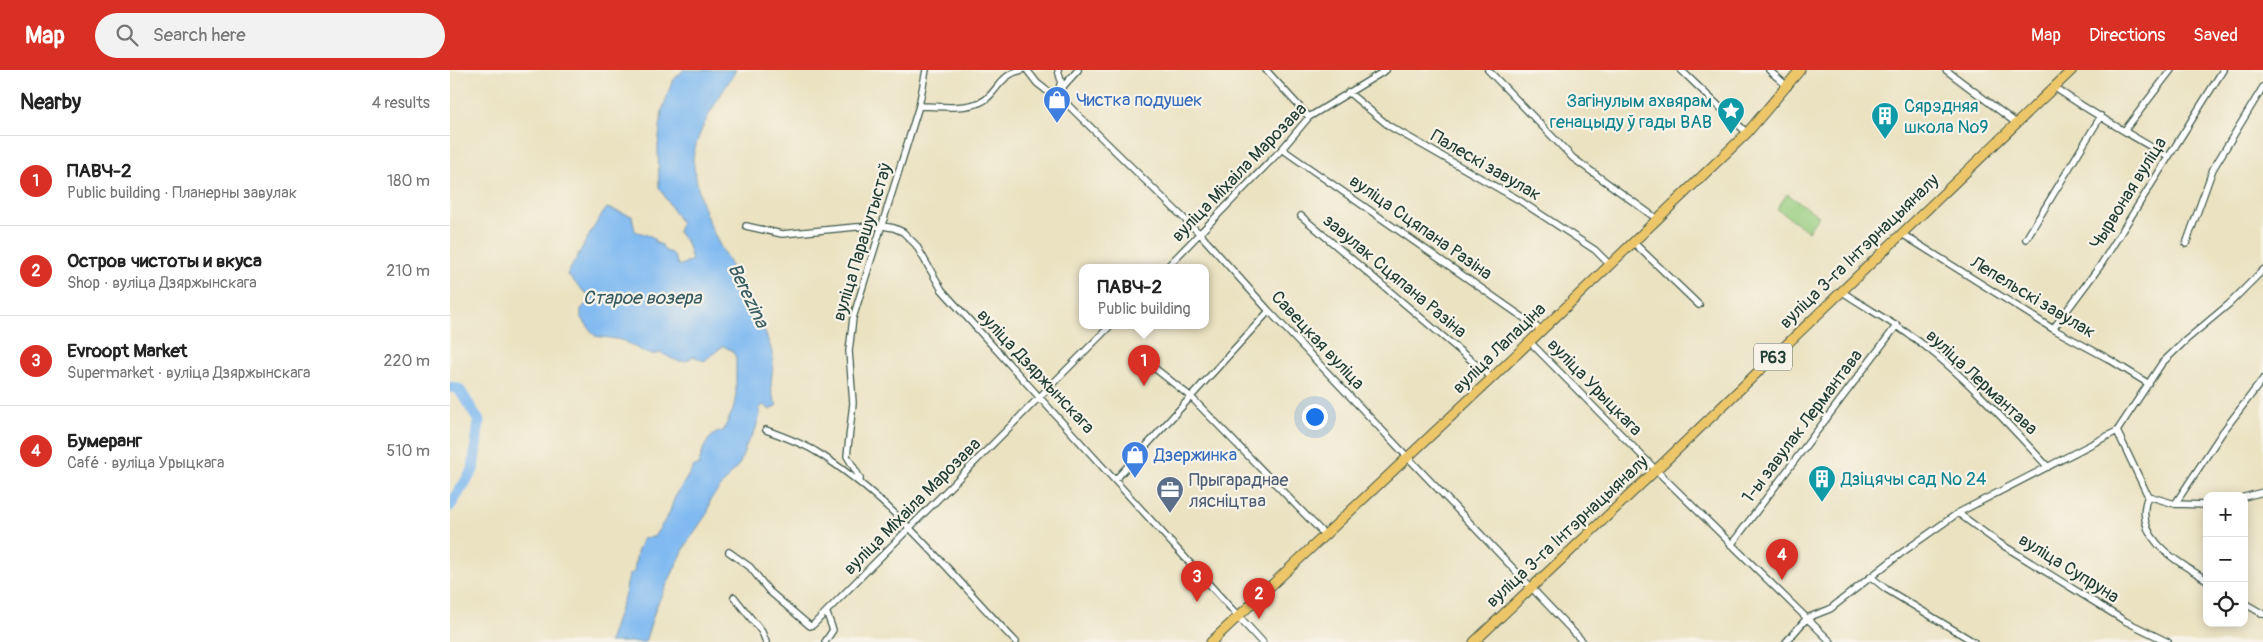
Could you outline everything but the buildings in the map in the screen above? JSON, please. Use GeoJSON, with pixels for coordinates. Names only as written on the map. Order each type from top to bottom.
{"type":"FeatureCollection","features":[{"type":"Feature","properties":{"kind":"main road","name":"вуліца Лапаціна"},"geometry":{"type":"LineString","coordinates":[[1211,642],[1530,342],[1747,133],[1788,87],[1800,70]]}},
{"type":"Feature","properties":{"kind":"main road","name":"вуліца 3-га Інтэрнацыяналу"},"geometry":{"type":"LineString","coordinates":[[1474,642],[1656,470],[2072,70]]}},
{"type":"Feature","properties":{"kind":"street","name":"вуліца Парашутыстаў"},"geometry":{"type":"LineString","coordinates":[[860,482],[860,478],[847,456],[853,403],[850,337],[853,318],[919,106],[926,70]]}},
{"type":"Feature","properties":{"kind":"street"},"geometry":{"type":"LineString","coordinates":[[919,106],[956,107],[982,102],[997,85],[1013,72],[1022,70]]}},
{"type":"Feature","properties":{"kind":"street"},"geometry":{"type":"LineString","coordinates":[[1027,70],[1051,94],[1059,91],[1078,70]]}},
{"type":"Feature","properties":{"kind":"street"},"geometry":{"type":"LineString","coordinates":[[1058,70],[1061,80],[1059,91]]}},
{"type":"Feature","properties":{"kind":"street"},"geometry":{"type":"LineString","coordinates":[[1266,70],[1310,117]]}},
{"type":"Feature","properties":{"kind":"street","name":"вуліца Міхаіла Марозава"},"geometry":{"type":"LineString","coordinates":[[1170,264],[1282,149],[1310,117],[1386,70]]}},
{"type":"Feature","properties":{"kind":"street"},"geometry":{"type":"LineString","coordinates":[[1488,70],[1573,158],[1657,219]]}},
{"type":"Feature","properties":{"kind":"street"},"geometry":{"type":"LineString","coordinates":[[1681,70],[1747,133]]}},
{"type":"Feature","properties":{"kind":"street"},"geometry":{"type":"LineString","coordinates":[[1769,70],[1788,87]]}},
{"type":"Feature","properties":{"kind":"street"},"geometry":{"type":"LineString","coordinates":[[1946,70],[2016,123]]}},
{"type":"Feature","properties":{"kind":"street"},"geometry":{"type":"LineString","coordinates":[[2125,130],[2170,70]]}},
{"type":"Feature","properties":{"kind":"street","name":"Чырвоная вуліца"},"geometry":{"type":"LineString","coordinates":[[2053,329],[2100,266],[2223,70]]}},
{"type":"Feature","properties":{"kind":"street"},"geometry":{"type":"LineString","coordinates":[[2186,244],[2213,169],[2263,87]]}},
{"type":"Feature","properties":{"kind":"street"},"geometry":{"type":"LineString","coordinates":[[2054,88],[2168,157]]}},
{"type":"Feature","properties":{"kind":"street","name":"Савецкая вуліца"},"geometry":{"type":"LineString","coordinates":[[1059,91],[1069,106],[1200,234],[1270,311],[1583,642]]}},
{"type":"Feature","properties":{"kind":"street","name":"Палескі завулак"},"geometry":{"type":"LineString","coordinates":[[1348,92],[1389,126],[1519,200],[1595,250],[1610,264]]}},
{"type":"Feature","properties":{"kind":"street"},"geometry":{"type":"LineString","coordinates":[[2026,238],[2101,116]]}},
{"type":"Feature","properties":{"kind":"street","name":"вуліца Сцяпана Разіна"},"geometry":{"type":"LineString","coordinates":[[1282,149],[1542,330]]}},
{"type":"Feature","properties":{"kind":"street","name":"завулак Сцяпана Разіна"},"geometry":{"type":"LineString","coordinates":[[1301,216],[1492,378]]}},
{"type":"Feature","properties":{"kind":"street","name":"вуліца Дзяржынскага"},"geometry":{"type":"LineString","coordinates":[[746,226],[782,234],[883,226],[904,232],[916,245],[942,290],[1116,479],[1262,642]]}},
{"type":"Feature","properties":{"kind":"street","name":"Лепельскі завулак"},"geometry":{"type":"LineString","coordinates":[[1902,234],[2053,329],[2107,358],[2149,384]]}},
{"type":"Feature","properties":{"kind":"street"},"geometry":{"type":"LineString","coordinates":[[1633,242],[1699,305]]}},
{"type":"Feature","properties":{"kind":"street"},"geometry":{"type":"LineString","coordinates":[[1786,642],[1806,618],[1830,609],[1958,513],[2117,431],[2162,363],[2229,304],[2263,270]]}},
{"type":"Feature","properties":{"kind":"street","name":"вуліца Лермантава"},"geometry":{"type":"LineString","coordinates":[[1841,292],[1897,325],[1926,347],[1974,390],[2048,467]]}},
{"type":"Feature","properties":{"kind":"street"},"geometry":{"type":"LineString","coordinates":[[1116,479],[1270,311]]}},
{"type":"Feature","properties":{"kind":"street","name":"1-ы завулак Лермантава"},"geometry":{"type":"LineString","coordinates":[[1731,545],[1897,325]]}},
{"type":"Feature","properties":{"kind":"street","name":"вуліца Міхаіла Марозава"},"geometry":{"type":"LineString","coordinates":[[729,552],[750,567],[769,591],[810,626],[813,626],[1107,329]]}},
{"type":"Feature","properties":{"kind":"street","name":"вуліца Урыцкага"},"geometry":{"type":"LineString","coordinates":[[1530,342],[1731,545],[1831,642]]}},
{"type":"Feature","properties":{"kind":"street"},"geometry":{"type":"LineString","coordinates":[[1152,366],[1191,397],[1324,534]]}},
{"type":"Feature","properties":{"kind":"street"},"geometry":{"type":"LineString","coordinates":[[2175,504],[2222,433],[2263,379]]}},
{"type":"Feature","properties":{"kind":"street"},"geometry":{"type":"LineString","coordinates":[[766,430],[814,451],[860,482],[910,530],[1016,642]]}},
{"type":"Feature","properties":{"kind":"street"},"geometry":{"type":"LineString","coordinates":[[2117,431],[2148,496],[2175,504],[2203,505]]}},
{"type":"Feature","properties":{"kind":"street"},"geometry":{"type":"LineString","coordinates":[[2248,496],[2263,492]]}},
{"type":"Feature","properties":{"kind":"street"},"geometry":{"type":"LineString","coordinates":[[2148,496],[2143,508],[2145,522],[2153,538],[2165,554],[2203,578]]}},
{"type":"Feature","properties":{"kind":"street","name":"вуліца Супруна"},"geometry":{"type":"LineString","coordinates":[[1958,513],[1996,541],[2125,621],[2168,642]]}},
{"type":"Feature","properties":{"kind":"street"},"geometry":{"type":"LineString","coordinates":[[1871,577],[1886,589],[1974,642]]}},
{"type":"Feature","properties":{"kind":"street"},"geometry":{"type":"LineString","coordinates":[[734,598],[762,632],[766,642]]}},
{"type":"Feature","properties":{"kind":"street"},"geometry":{"type":"LineString","coordinates":[[2248,605],[2263,614]]}},
{"type":"Feature","properties":{"kind":"street"},"geometry":{"type":"LineString","coordinates":[[825,642],[833,630],[826,614]]}},
{"type":"Feature","properties":{"kind":"green space"},"geometry":{"type":"Polygon","coordinates":[[[1787,194],[1819,216],[1808,231],[1777,209],[1787,194]]]}},
{"type":"Feature","properties":{"kind":"water","name":"Старое возера"},"geometry":{"type":"Polygon","coordinates":[[[683,70],[736,70],[705,123],[696,146],[693,163],[700,198],[716,239],[758,315],[770,346],[773,360],[771,385],[777,405],[770,410],[764,405],[759,408],[760,415],[755,431],[747,443],[740,463],[710,500],[708,512],[687,543],[656,607],[645,642],[609,642],[625,594],[629,575],[634,572],[637,552],[643,538],[654,537],[669,514],[674,499],[694,466],[699,465],[701,454],[709,439],[718,432],[723,431],[733,410],[736,395],[736,357],[731,350],[723,346],[704,361],[693,356],[685,361],[677,361],[661,353],[646,353],[621,340],[595,336],[581,317],[581,309],[593,297],[585,293],[567,274],[607,208],[632,216],[635,231],[653,237],[656,243],[662,245],[664,250],[673,254],[679,266],[692,260],[687,243],[678,232],[681,223],[659,187],[658,146],[662,111],[672,82],[683,70]]]}},
{"type":"Feature","properties":{"kind":"waterway"},"geometry":{"type":"LineString","coordinates":[[450,387],[459,389],[479,421],[473,470],[450,506]]}},
{"type":"Feature","properties":{"kind":"place","name":"Чистка подушек"},"geometry":{"type":"Point","coordinates":[1057,124]}},
{"type":"Feature","properties":{"kind":"place","name":"Загінулым ахвярам генацыду ў гады ВАВ"},"geometry":{"type":"Point","coordinates":[1731,135]}},
{"type":"Feature","properties":{"kind":"place","name":"Сярэдняя школа №9"},"geometry":{"type":"Point","coordinates":[1885,140]}},
{"type":"Feature","properties":{"kind":"place","name":"ПАВЧ-2"},"geometry":{"type":"Point","coordinates":[1144,386]}},
{"type":"Feature","properties":{"kind":"place","name":"Дзержинка"},"geometry":{"type":"Point","coordinates":[1135,479]}},
{"type":"Feature","properties":{"kind":"place","name":"Дзіцячы сад № 24"},"geometry":{"type":"Point","coordinates":[1822,503]}},
{"type":"Feature","properties":{"kind":"place","name":"Прыгараднае лясніцтва"},"geometry":{"type":"Point","coordinates":[1170,514]}},
{"type":"Feature","properties":{"kind":"place","name":"Бумеранг"},"geometry":{"type":"Point","coordinates":[1782,580]}},
{"type":"Feature","properties":{"kind":"place","name":"Evroopt Market"},"geometry":{"type":"Point","coordinates":[1197,602]}},
{"type":"Feature","properties":{"kind":"place","name":"Остров чистоты и вкуса"},"geometry":{"type":"Point","coordinates":[1259,619]}},
{"type":"Feature","properties":{"kind":"water label","name":"Berezina"},"geometry":{"type":"Point","coordinates":[749,295]}}]}
